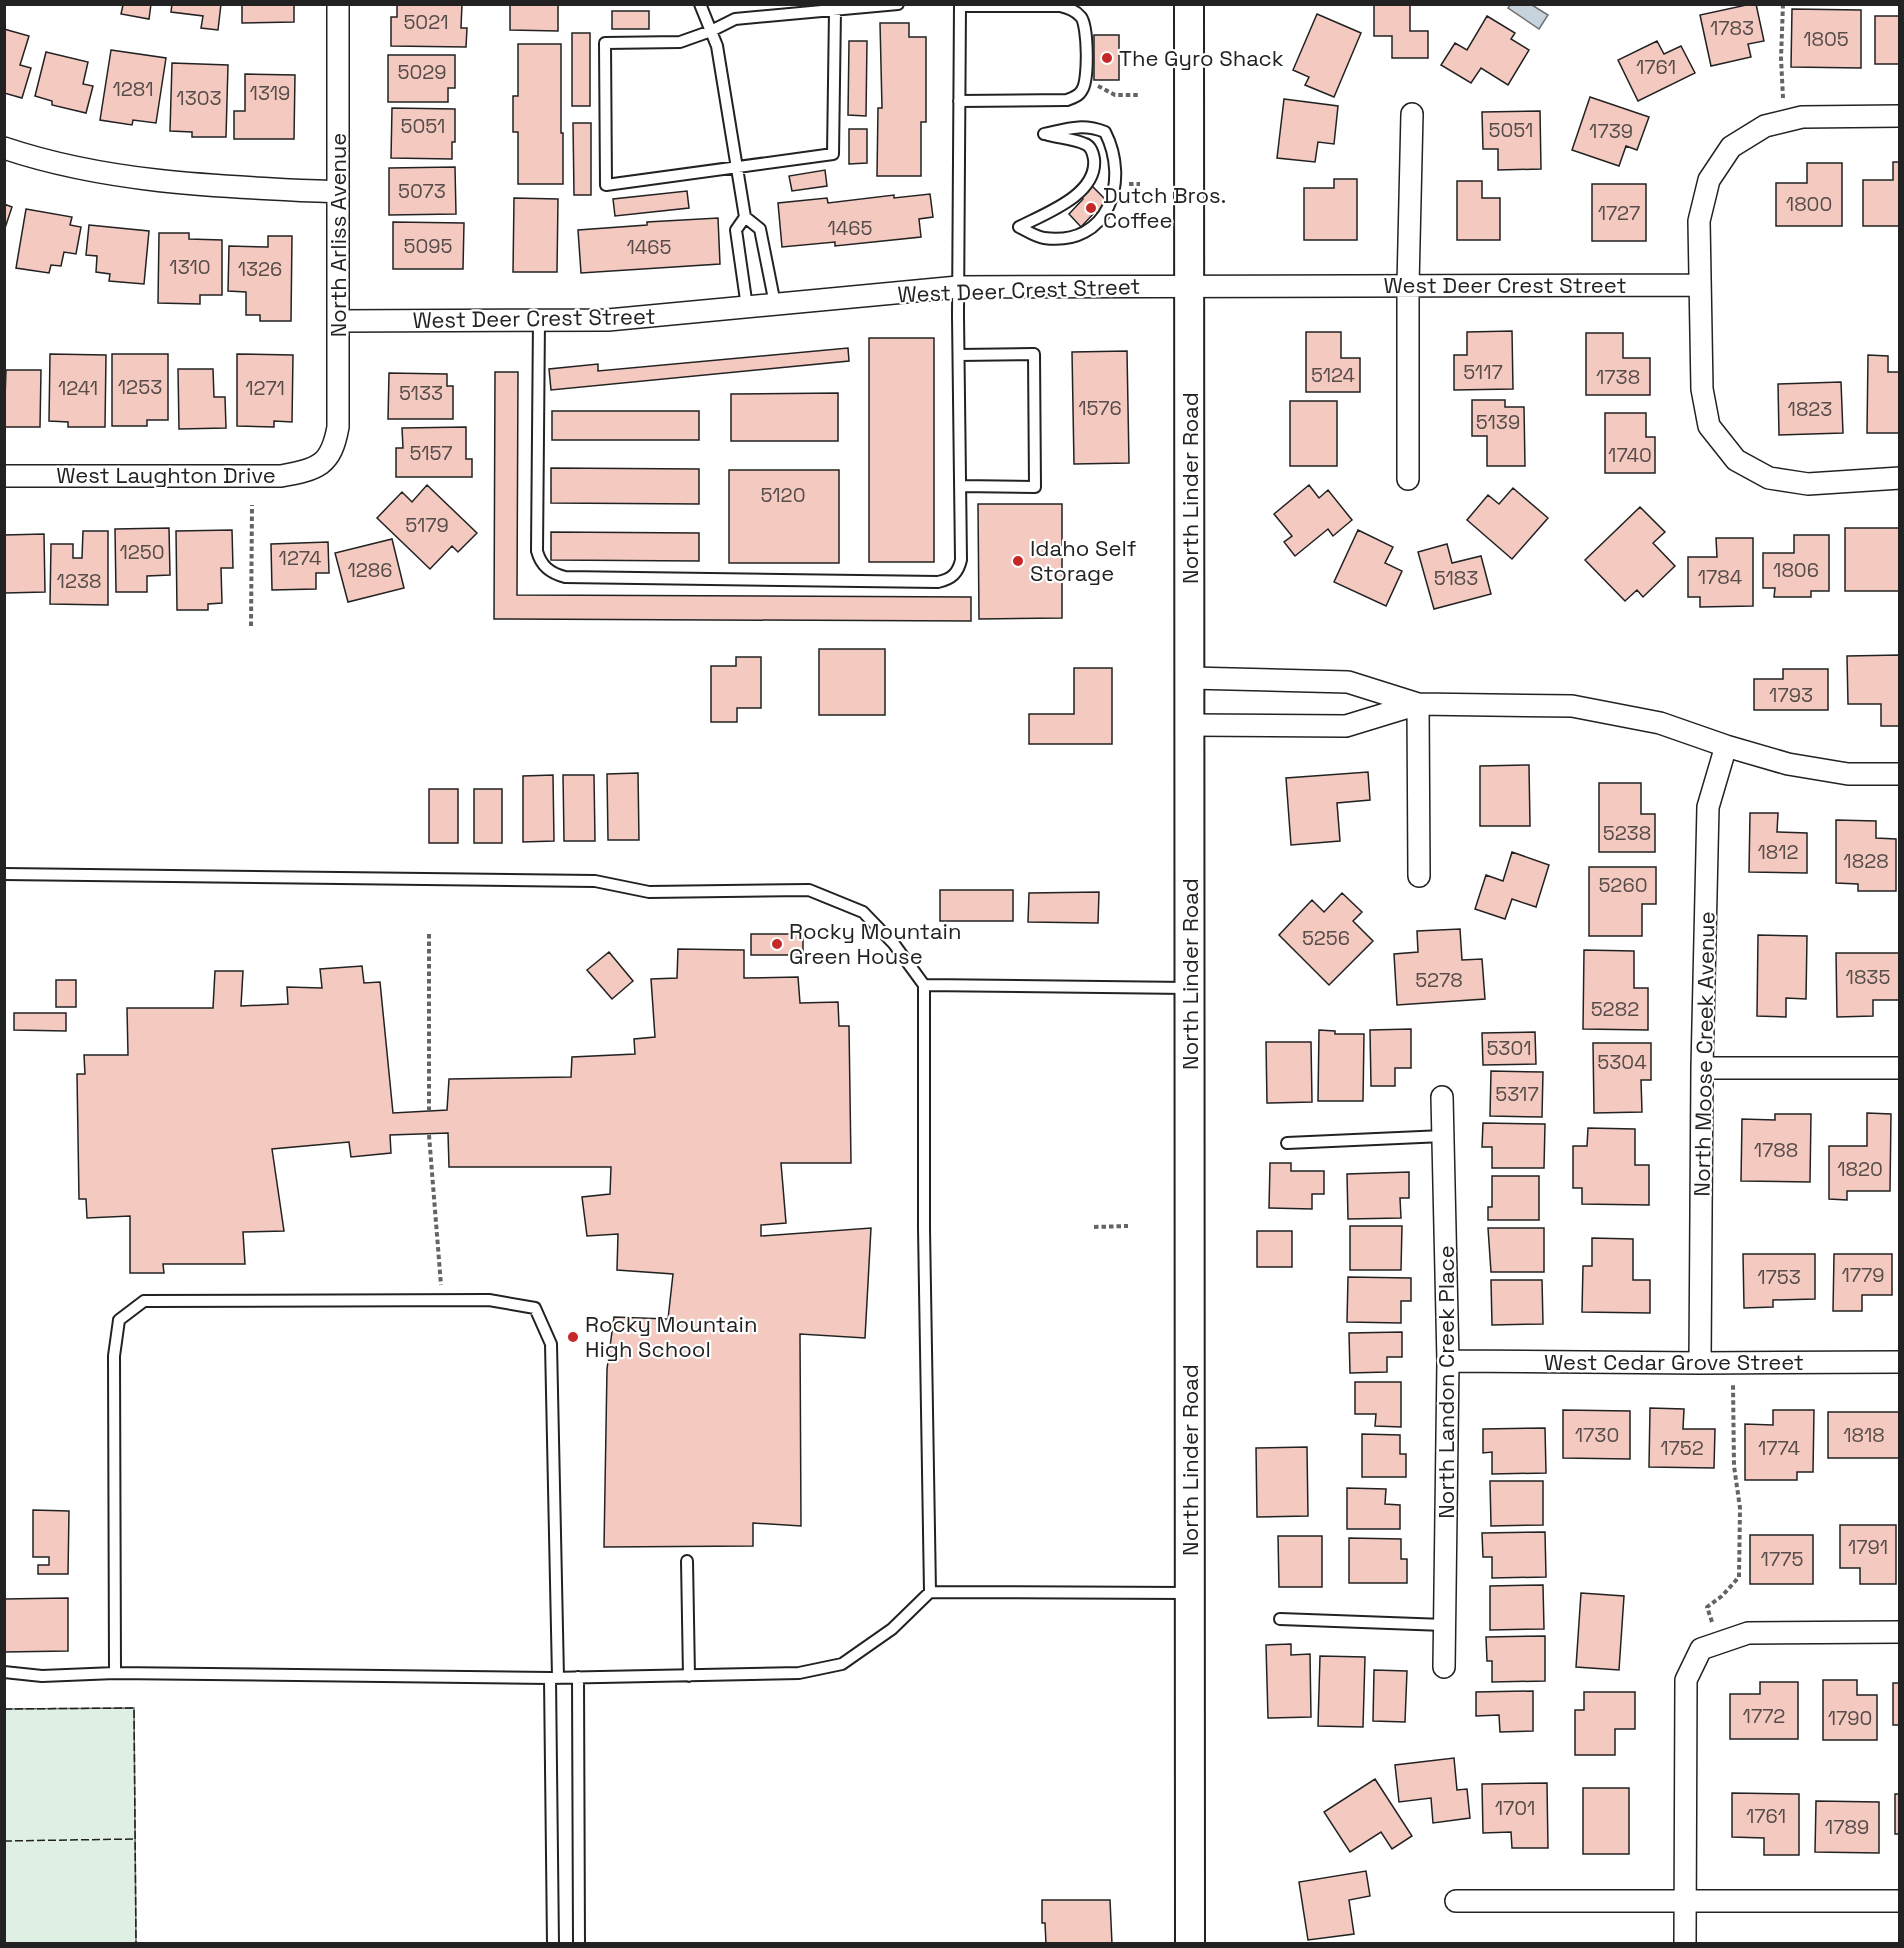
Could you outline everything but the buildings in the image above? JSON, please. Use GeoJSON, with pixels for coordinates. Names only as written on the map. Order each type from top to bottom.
{"type":"FeatureCollection","features":[{"type":"Feature","properties":{"kind":"main road","name":"North Linder Road"},"geometry":{"type":"LineString","coordinates":[[1190,4],[1190,1944]]}},
{"type":"Feature","properties":{"kind":"street","name":"North Arliss Avenue"},"geometry":{"type":"LineString","coordinates":[[325,462],[335,444],[338,427],[338,4]]}},
{"type":"Feature","properties":{"kind":"street"},"geometry":{"type":"LineString","coordinates":[[1408,479],[1408,285],[1413,114]]}},
{"type":"Feature","properties":{"kind":"street"},"geometry":{"type":"LineString","coordinates":[[1899,116],[1802,117],[1765,126],[1731,147],[1709,180],[1699,220],[1702,389],[1709,426],[1736,460],[1769,478],[1808,484],[1899,478]]}},
{"type":"Feature","properties":{"kind":"street"},"geometry":{"type":"LineString","coordinates":[[4,148],[41,160],[131,177],[210,187],[338,192]]}},
{"type":"Feature","properties":{"kind":"street","name":"West Deer Crest Street"},"geometry":{"type":"LineString","coordinates":[[338,321],[608,320],[958,286],[1701,285]]}},
{"type":"Feature","properties":{"kind":"street","name":"West Laughton Drive"},"geometry":{"type":"LineString","coordinates":[[4,476],[281,476],[304,471],[325,462]]}},
{"type":"Feature","properties":{"kind":"street"},"geometry":{"type":"LineString","coordinates":[[1191,678],[1348,682],[1418,704],[1572,706],[1660,723],[1788,764],[1848,774],[1899,774]]}},
{"type":"Feature","properties":{"kind":"street"},"geometry":{"type":"LineString","coordinates":[[1191,725],[1346,726],[1418,704]]}},
{"type":"Feature","properties":{"kind":"street"},"geometry":{"type":"LineString","coordinates":[[1418,704],[1419,876]]}},
{"type":"Feature","properties":{"kind":"street","name":"North Moose Creek Avenue"},"geometry":{"type":"LineString","coordinates":[[1700,1363],[1702,1068],[1708,807],[1726,746]]}},
{"type":"Feature","properties":{"kind":"street"},"geometry":{"type":"LineString","coordinates":[[1702,1068],[1899,1068]]}},
{"type":"Feature","properties":{"kind":"street","name":"North Landon Creek Place"},"geometry":{"type":"LineString","coordinates":[[1442,1096],[1448,1361],[1444,1667]]}},
{"type":"Feature","properties":{"kind":"street","name":"West Cedar Grove Street"},"geometry":{"type":"LineString","coordinates":[[1448,1361],[1899,1362]]}},
{"type":"Feature","properties":{"kind":"street"},"geometry":{"type":"LineString","coordinates":[[1685,1944],[1686,1680],[1710,1646],[1748,1632],[1899,1632]]}},
{"type":"Feature","properties":{"kind":"street"},"geometry":{"type":"LineString","coordinates":[[1456,1901],[1899,1901]]}},
{"type":"Feature","properties":{"kind":"lane"},"geometry":{"type":"LineString","coordinates":[[700,4],[717,46],[738,167],[745,217],[736,230],[747,308]]}},
{"type":"Feature","properties":{"kind":"lane"},"geometry":{"type":"LineString","coordinates":[[835,10],[833,154],[606,185],[605,42],[680,42],[711,31],[735,19],[898,4]]}},
{"type":"Feature","properties":{"kind":"lane"},"geometry":{"type":"LineString","coordinates":[[539,320],[537,551],[539,558],[552,574],[565,577],[938,582],[953,577],[959,569],[961,560],[958,286],[959,101],[960,5],[1060,6],[1072,9],[1082,17],[1086,29],[1086,79],[1083,89],[1077,96],[1067,100],[959,101]]}},
{"type":"Feature","properties":{"kind":"lane"},"geometry":{"type":"LineString","coordinates":[[1077,126],[1091,126],[1105,132],[1113,147],[1116,188],[1111,205],[1101,219],[1084,232],[1065,238],[1043,238],[1019,227],[1052,211],[1072,198],[1092,178],[1094,156],[1085,143],[1044,134],[1077,126]]}},
{"type":"Feature","properties":{"kind":"lane"},"geometry":{"type":"LineString","coordinates":[[745,217],[760,229],[775,304]]}},
{"type":"Feature","properties":{"kind":"lane"},"geometry":{"type":"LineString","coordinates":[[959,354],[1034,354],[1035,464],[1035,487],[960,486]]}},
{"type":"Feature","properties":{"kind":"lane"},"geometry":{"type":"LineString","coordinates":[[4,874],[595,881],[649,892],[809,890],[863,912],[894,944],[924,985],[924,1228],[930,1592]]}},
{"type":"Feature","properties":{"kind":"lane"},"geometry":{"type":"LineString","coordinates":[[924,985],[1190,988]]}},
{"type":"Feature","properties":{"kind":"lane"},"geometry":{"type":"LineString","coordinates":[[1287,1143],[1443,1136]]}},
{"type":"Feature","properties":{"kind":"lane"},"geometry":{"type":"LineString","coordinates":[[115,1673],[114,1356],[118,1320],[144,1301],[489,1300],[535,1308],[551,1344],[554,1678],[553,1944]]}},
{"type":"Feature","properties":{"kind":"lane"},"geometry":{"type":"LineString","coordinates":[[687,1561],[688,1676]]}},
{"type":"Feature","properties":{"kind":"lane"},"geometry":{"type":"LineString","coordinates":[[4,1672],[42,1676],[115,1673],[554,1678],[799,1673],[842,1664],[892,1629],[930,1592],[1190,1593]]}},
{"type":"Feature","properties":{"kind":"lane"},"geometry":{"type":"LineString","coordinates":[[1281,1619],[1444,1625]]}},
{"type":"Feature","properties":{"kind":"lane"},"geometry":{"type":"LineString","coordinates":[[578,1677],[579,1944]]}},
{"type":"Feature","properties":{"kind":"path"},"geometry":{"type":"LineString","coordinates":[[1783,4],[1781,58],[1783,98]]}},
{"type":"Feature","properties":{"kind":"path"},"geometry":{"type":"LineString","coordinates":[[1095,84],[1115,95],[1140,95]]}},
{"type":"Feature","properties":{"kind":"path"},"geometry":{"type":"LineString","coordinates":[[251,626],[252,505]]}},
{"type":"Feature","properties":{"kind":"path"},"geometry":{"type":"LineString","coordinates":[[429,934],[429,1110]]}},
{"type":"Feature","properties":{"kind":"path"},"geometry":{"type":"LineString","coordinates":[[429,1134],[442,1300]]}},
{"type":"Feature","properties":{"kind":"path"},"geometry":{"type":"LineString","coordinates":[[1094,1227],[1128,1226]]}},
{"type":"Feature","properties":{"kind":"path"},"geometry":{"type":"LineString","coordinates":[[1710,1646],[1707,1607],[1734,1584],[1739,1577],[1740,1570],[1740,1508],[1734,1466],[1733,1363]]}},
{"type":"Feature","properties":{"kind":"green space"},"geometry":{"type":"Polygon","coordinates":[[[134,1708],[136,1943],[5,1943],[5,1709],[134,1708]]]}},
{"type":"Feature","properties":{"kind":"shaded area"},"geometry":{"type":"Polygon","coordinates":[[[1510,5],[1532,5],[1548,15],[1539,29],[1508,8],[1510,5]]]}},
{"type":"Feature","properties":{"kind":"fence"},"geometry":{"type":"LineString","coordinates":[[4,1709],[134,1708],[136,1944]]}},
{"type":"Feature","properties":{"kind":"fence"},"geometry":{"type":"LineString","coordinates":[[4,1841],[135,1839]]}},
{"type":"Feature","properties":{"kind":"place","name":"The Gyro Shack"},"geometry":{"type":"Point","coordinates":[1107,58]}},
{"type":"Feature","properties":{"kind":"place","name":"Dutch Bros. Coffee"},"geometry":{"type":"Point","coordinates":[1091,208]}},
{"type":"Feature","properties":{"kind":"place","name":"Idaho Self Storage"},"geometry":{"type":"Point","coordinates":[1018,561]}},
{"type":"Feature","properties":{"kind":"place","name":"Rocky Mountain Green House"},"geometry":{"type":"Point","coordinates":[777,944]}},
{"type":"Feature","properties":{"kind":"place","name":"Rocky Mountain High School"},"geometry":{"type":"Point","coordinates":[573,1337]}}]}
